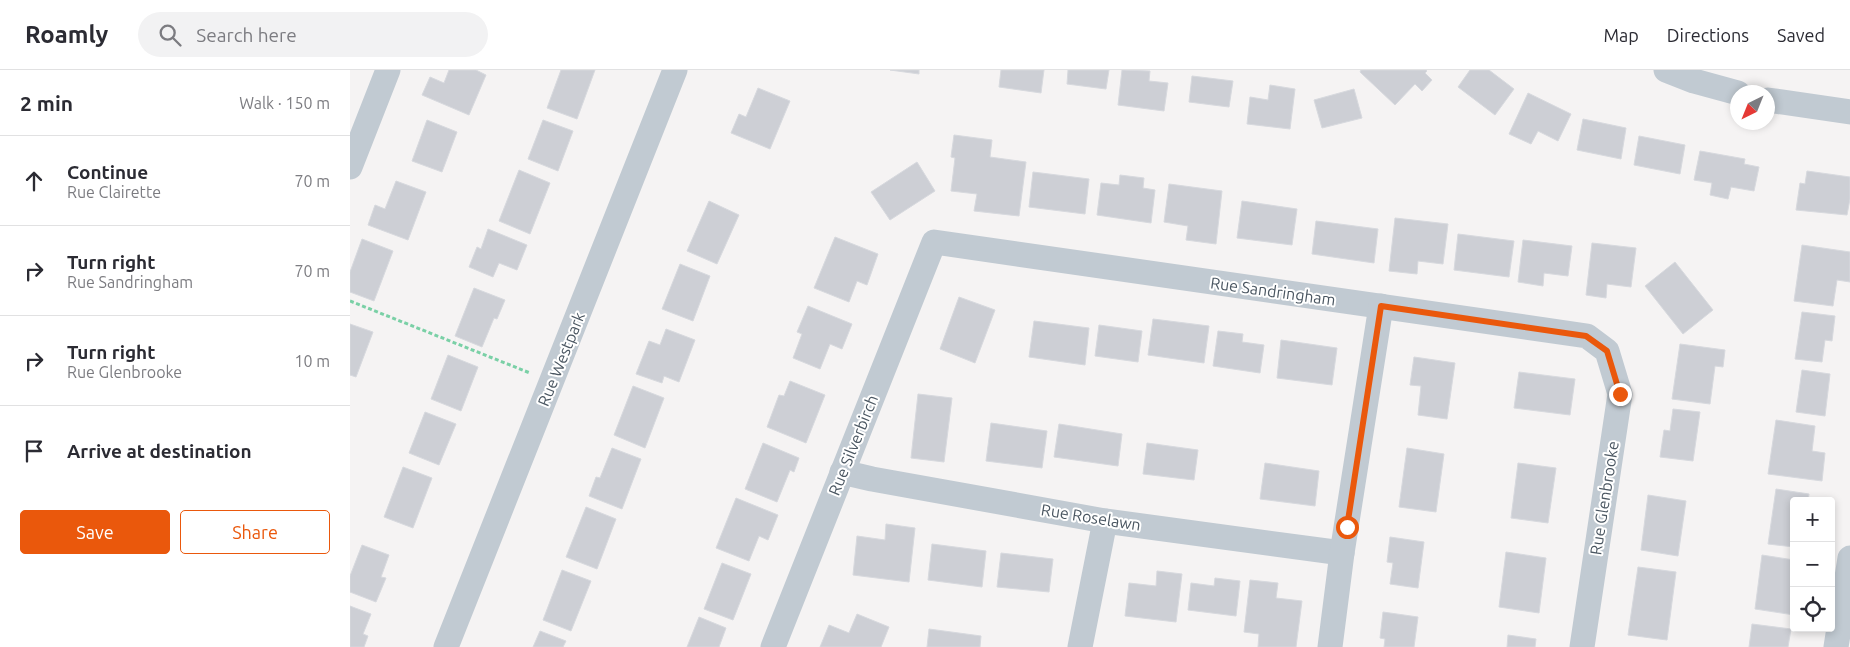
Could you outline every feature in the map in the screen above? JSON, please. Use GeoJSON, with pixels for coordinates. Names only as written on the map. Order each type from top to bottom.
{"type":"FeatureCollection","features":[{"type":"Feature","properties":{"kind":"street"},"geometry":{"type":"LineString","coordinates":[[352,157],[388,70]]}},
{"type":"Feature","properties":{"kind":"street","name":"Rue Westpark"},"geometry":{"type":"LineString","coordinates":[[446,647],[674,70]]}},
{"type":"Feature","properties":{"kind":"street"},"geometry":{"type":"LineString","coordinates":[[1666,70],[1694,81],[1730,91]]}},
{"type":"Feature","properties":{"kind":"street"},"geometry":{"type":"LineString","coordinates":[[1775,101],[1850,112]]}},
{"type":"Feature","properties":{"kind":"street","name":"Rue Sandringham"},"geometry":{"type":"LineString","coordinates":[[934,242],[1586,336],[1607,351]]}},
{"type":"Feature","properties":{"kind":"street","name":"Rue Silverbirch"},"geometry":{"type":"LineString","coordinates":[[773,647],[934,242]]}},
{"type":"Feature","properties":{"kind":"street"},"geometry":{"type":"LineString","coordinates":[[1330,647],[1342,553],[1381,306]]}},
{"type":"Feature","properties":{"kind":"street","name":"Rue Glenbrooke"},"geometry":{"type":"LineString","coordinates":[[1582,647],[1620,394],[1607,351]]}},
{"type":"Feature","properties":{"kind":"street","name":"Rue Roselawn"},"geometry":{"type":"LineString","coordinates":[[842,472],[872,480],[1105,521],[1342,553]]}},
{"type":"Feature","properties":{"kind":"street"},"geometry":{"type":"LineString","coordinates":[[1080,647],[1105,521]]}},
{"type":"Feature","properties":{"kind":"street"},"geometry":{"type":"LineString","coordinates":[[1836,647],[1850,558]]}},
{"type":"Feature","properties":{"kind":"path"},"geometry":{"type":"LineString","coordinates":[[350,302],[552,382]]}},
{"type":"Feature","properties":{"kind":"building"},"geometry":{"type":"Polygon","coordinates":[[[449,70],[476,70],[486,75],[469,115],[422,95],[430,77],[444,83],[449,70]]]}},
{"type":"Feature","properties":{"kind":"building"},"geometry":{"type":"Polygon","coordinates":[[[561,70],[595,70],[577,119],[547,108],[561,70]]]}},
{"type":"Feature","properties":{"kind":"building"},"geometry":{"type":"Polygon","coordinates":[[[890,70],[919,70],[919,74],[890,70]]]}},
{"type":"Feature","properties":{"kind":"building"},"geometry":{"type":"Polygon","coordinates":[[[1001,70],[1044,70],[1041,93],[999,87],[1001,70]]]}},
{"type":"Feature","properties":{"kind":"building"},"geometry":{"type":"Polygon","coordinates":[[[1068,70],[1109,70],[1106,89],[1067,84],[1068,70]]]}},
{"type":"Feature","properties":{"kind":"building"},"geometry":{"type":"Polygon","coordinates":[[[1122,70],[1150,71],[1149,81],[1168,83],[1164,111],[1118,105],[1122,70]]]}},
{"type":"Feature","properties":{"kind":"building"},"geometry":{"type":"Polygon","coordinates":[[[1361,70],[1426,70],[1425,73],[1432,80],[1422,91],[1415,84],[1395,105],[1360,72],[1361,70]]]}},
{"type":"Feature","properties":{"kind":"building"},"geometry":{"type":"Polygon","coordinates":[[[1470,70],[1489,70],[1514,89],[1495,115],[1458,87],[1470,70]]]}},
{"type":"Feature","properties":{"kind":"building"},"geometry":{"type":"Polygon","coordinates":[[[1192,76],[1233,81],[1229,107],[1189,102],[1192,76]]]}},
{"type":"Feature","properties":{"kind":"building"},"geometry":{"type":"Polygon","coordinates":[[[1270,85],[1295,89],[1290,129],[1247,124],[1250,97],[1268,100],[1270,85]]]}},
{"type":"Feature","properties":{"kind":"building"},"geometry":{"type":"Polygon","coordinates":[[[758,88],[790,101],[770,149],[731,133],[739,114],[746,117],[758,88]]]}},
{"type":"Feature","properties":{"kind":"building"},"geometry":{"type":"Polygon","coordinates":[[[1354,89],[1362,118],[1322,128],[1314,100],[1354,89]]]}},
{"type":"Feature","properties":{"kind":"building"},"geometry":{"type":"Polygon","coordinates":[[[1528,93],[1571,114],[1558,141],[1538,131],[1531,144],[1509,134],[1528,93]]]}},
{"type":"Feature","properties":{"kind":"building"},"geometry":{"type":"Polygon","coordinates":[[[1583,119],[1626,128],[1621,159],[1577,150],[1583,119]]]}},
{"type":"Feature","properties":{"kind":"building"},"geometry":{"type":"Polygon","coordinates":[[[427,120],[457,132],[442,172],[412,161],[427,120]]]}},
{"type":"Feature","properties":{"kind":"building"},"geometry":{"type":"Polygon","coordinates":[[[543,120],[573,131],[558,171],[528,159],[543,120]]]}},
{"type":"Feature","properties":{"kind":"building"},"geometry":{"type":"Polygon","coordinates":[[[954,135],[992,140],[990,157],[1026,162],[1019,216],[974,211],[977,194],[951,191],[955,158],[951,157],[954,135]]]}},
{"type":"Feature","properties":{"kind":"building"},"geometry":{"type":"Polygon","coordinates":[[[1639,136],[1685,145],[1680,174],[1634,165],[1639,136]]]}},
{"type":"Feature","properties":{"kind":"building"},"geometry":{"type":"Polygon","coordinates":[[[1700,151],[1745,159],[1744,164],[1759,167],[1754,191],[1731,187],[1728,199],[1710,195],[1712,183],[1694,180],[1700,151]]]}},
{"type":"Feature","properties":{"kind":"building"},"geometry":{"type":"Polygon","coordinates":[[[917,162],[935,191],[890,220],[871,192],[917,162]]]}},
{"type":"Feature","properties":{"kind":"building"},"geometry":{"type":"Polygon","coordinates":[[[519,170],[550,183],[530,234],[499,221],[519,170]]]}},
{"type":"Feature","properties":{"kind":"building"},"geometry":{"type":"Polygon","coordinates":[[[1807,171],[1850,177],[1850,199],[1847,215],[1796,210],[1800,183],[1805,184],[1807,171]]]}},
{"type":"Feature","properties":{"kind":"building"},"geometry":{"type":"Polygon","coordinates":[[[1033,172],[1089,179],[1085,214],[1029,207],[1033,172]]]}},
{"type":"Feature","properties":{"kind":"building"},"geometry":{"type":"Polygon","coordinates":[[[1120,175],[1144,178],[1143,188],[1155,190],[1151,223],[1097,215],[1101,183],[1119,185],[1120,175]]]}},
{"type":"Feature","properties":{"kind":"building"},"geometry":{"type":"Polygon","coordinates":[[[396,181],[426,192],[408,240],[368,225],[375,205],[385,209],[396,181]]]}},
{"type":"Feature","properties":{"kind":"building"},"geometry":{"type":"Polygon","coordinates":[[[1169,184],[1222,191],[1216,244],[1186,240],[1188,226],[1164,222],[1169,184]]]}},
{"type":"Feature","properties":{"kind":"building"},"geometry":{"type":"Polygon","coordinates":[[[709,201],[739,215],[717,264],[687,251],[709,201]]]}},
{"type":"Feature","properties":{"kind":"building"},"geometry":{"type":"Polygon","coordinates":[[[1242,201],[1297,209],[1292,245],[1237,238],[1242,201]]]}},
{"type":"Feature","properties":{"kind":"building"},"geometry":{"type":"Polygon","coordinates":[[[1395,218],[1448,224],[1443,264],[1418,261],[1417,274],[1389,271],[1395,218]]]}},
{"type":"Feature","properties":{"kind":"building"},"geometry":{"type":"Polygon","coordinates":[[[1316,221],[1378,229],[1374,263],[1312,254],[1316,221]]]}},
{"type":"Feature","properties":{"kind":"building"},"geometry":{"type":"Polygon","coordinates":[[[488,229],[527,245],[517,270],[499,263],[493,277],[469,267],[477,247],[481,249],[488,229]]]}},
{"type":"Feature","properties":{"kind":"building"},"geometry":{"type":"Polygon","coordinates":[[[1458,234],[1514,241],[1509,277],[1454,270],[1458,234]]]}},
{"type":"Feature","properties":{"kind":"building"},"geometry":{"type":"Polygon","coordinates":[[[835,237],[878,254],[867,285],[857,281],[849,302],[814,288],[835,237]]]}},
{"type":"Feature","properties":{"kind":"building"},"geometry":{"type":"Polygon","coordinates":[[[362,239],[393,251],[374,301],[350,292],[350,272],[362,239]]]}},
{"type":"Feature","properties":{"kind":"building"},"geometry":{"type":"Polygon","coordinates":[[[1523,240],[1572,246],[1568,276],[1544,273],[1543,286],[1518,282],[1523,240]]]}},
{"type":"Feature","properties":{"kind":"building"},"geometry":{"type":"Polygon","coordinates":[[[1592,243],[1636,248],[1631,287],[1607,284],[1606,298],[1586,295],[1592,243]]]}},
{"type":"Feature","properties":{"kind":"building"},"geometry":{"type":"Polygon","coordinates":[[[1802,245],[1850,252],[1850,282],[1837,280],[1833,306],[1794,301],[1802,245]]]}},
{"type":"Feature","properties":{"kind":"building"},"geometry":{"type":"Polygon","coordinates":[[[1675,262],[1713,310],[1683,334],[1645,286],[1675,262]]]}},
{"type":"Feature","properties":{"kind":"building"},"geometry":{"type":"Polygon","coordinates":[[[680,264],[710,276],[693,321],[662,309],[680,264]]]}},
{"type":"Feature","properties":{"kind":"building"},"geometry":{"type":"Polygon","coordinates":[[[474,288],[505,300],[497,319],[494,318],[482,347],[455,336],[474,288]]]}},
{"type":"Feature","properties":{"kind":"building"},"geometry":{"type":"Polygon","coordinates":[[[959,297],[995,310],[975,363],[940,349],[959,297]]]}},
{"type":"Feature","properties":{"kind":"building"},"geometry":{"type":"Polygon","coordinates":[[[808,306],[852,324],[842,349],[830,344],[820,369],[793,358],[802,334],[797,332],[808,306]]]}},
{"type":"Feature","properties":{"kind":"building"},"geometry":{"type":"Polygon","coordinates":[[[1802,312],[1835,316],[1832,341],[1825,340],[1822,362],[1795,359],[1802,312]]]}},
{"type":"Feature","properties":{"kind":"building"},"geometry":{"type":"Polygon","coordinates":[[[1153,319],[1209,326],[1204,363],[1148,355],[1153,319]]]}},
{"type":"Feature","properties":{"kind":"building"},"geometry":{"type":"Polygon","coordinates":[[[1034,321],[1089,328],[1085,365],[1029,357],[1034,321]]]}},
{"type":"Feature","properties":{"kind":"building"},"geometry":{"type":"Polygon","coordinates":[[[350,324],[373,332],[356,377],[350,375],[350,324]]]}},
{"type":"Feature","properties":{"kind":"building"},"geometry":{"type":"Polygon","coordinates":[[[1099,325],[1142,331],[1138,362],[1095,356],[1099,325]]]}},
{"type":"Feature","properties":{"kind":"building"},"geometry":{"type":"Polygon","coordinates":[[[666,329],[695,340],[679,382],[664,376],[662,383],[636,374],[649,341],[660,345],[666,329]]]}},
{"type":"Feature","properties":{"kind":"building"},"geometry":{"type":"Polygon","coordinates":[[[1218,331],[1243,334],[1242,342],[1264,345],[1260,373],[1213,366],[1218,331]]]}},
{"type":"Feature","properties":{"kind":"building"},"geometry":{"type":"Polygon","coordinates":[[[1281,340],[1337,348],[1332,385],[1277,378],[1281,340]]]}},
{"type":"Feature","properties":{"kind":"building"},"geometry":{"type":"Polygon","coordinates":[[[1680,344],[1725,350],[1723,367],[1715,366],[1710,404],[1672,399],[1680,344]]]}},
{"type":"Feature","properties":{"kind":"building"},"geometry":{"type":"Polygon","coordinates":[[[448,355],[478,367],[461,411],[431,399],[448,355]]]}},
{"type":"Feature","properties":{"kind":"building"},"geometry":{"type":"Polygon","coordinates":[[[1414,357],[1455,363],[1447,419],[1418,415],[1421,386],[1410,385],[1414,357]]]}},
{"type":"Feature","properties":{"kind":"building"},"geometry":{"type":"Polygon","coordinates":[[[1802,370],[1830,374],[1825,416],[1796,412],[1802,370]]]}},
{"type":"Feature","properties":{"kind":"building"},"geometry":{"type":"Polygon","coordinates":[[[1519,372],[1575,379],[1570,415],[1514,408],[1519,372]]]}},
{"type":"Feature","properties":{"kind":"building"},"geometry":{"type":"Polygon","coordinates":[[[790,381],[825,395],[806,443],[767,427],[779,395],[784,396],[790,381]]]}},
{"type":"Feature","properties":{"kind":"building"},"geometry":{"type":"Polygon","coordinates":[[[633,386],[664,398],[645,448],[614,435],[633,386]]]}},
{"type":"Feature","properties":{"kind":"building"},"geometry":{"type":"Polygon","coordinates":[[[918,394],[952,398],[944,462],[911,458],[918,394]]]}},
{"type":"Feature","properties":{"kind":"building"},"geometry":{"type":"Polygon","coordinates":[[[1673,409],[1700,412],[1693,461],[1660,457],[1664,430],[1670,431],[1673,409]]]}},
{"type":"Feature","properties":{"kind":"building"},"geometry":{"type":"Polygon","coordinates":[[[425,412],[456,424],[439,465],[409,453],[425,412]]]}},
{"type":"Feature","properties":{"kind":"building"},"geometry":{"type":"Polygon","coordinates":[[[1776,420],[1815,426],[1812,451],[1825,453],[1822,481],[1768,474],[1776,420]]]}},
{"type":"Feature","properties":{"kind":"building"},"geometry":{"type":"Polygon","coordinates":[[[991,423],[1047,431],[1042,468],[986,461],[991,423]]]}},
{"type":"Feature","properties":{"kind":"building"},"geometry":{"type":"Polygon","coordinates":[[[1059,424],[1122,434],[1118,466],[1054,457],[1059,424]]]}},
{"type":"Feature","properties":{"kind":"building"},"geometry":{"type":"Polygon","coordinates":[[[763,443],[799,458],[794,472],[790,470],[777,502],[745,489],[763,443]]]}},
{"type":"Feature","properties":{"kind":"building"},"geometry":{"type":"Polygon","coordinates":[[[1147,443],[1198,450],[1194,480],[1143,474],[1147,443]]]}},
{"type":"Feature","properties":{"kind":"building"},"geometry":{"type":"Polygon","coordinates":[[[612,448],[641,459],[622,509],[589,496],[596,477],[600,478],[612,448]]]}},
{"type":"Feature","properties":{"kind":"building"},"geometry":{"type":"Polygon","coordinates":[[[1407,448],[1444,454],[1436,512],[1399,507],[1407,448]]]}},
{"type":"Feature","properties":{"kind":"building"},"geometry":{"type":"Polygon","coordinates":[[[1265,463],[1319,471],[1315,506],[1260,499],[1265,463]]]}},
{"type":"Feature","properties":{"kind":"building"},"geometry":{"type":"Polygon","coordinates":[[[1518,463],[1556,468],[1548,523],[1511,518],[1518,463]]]}},
{"type":"Feature","properties":{"kind":"building"},"geometry":{"type":"Polygon","coordinates":[[[403,467],[432,478],[413,528],[384,517],[403,467]]]}},
{"type":"Feature","properties":{"kind":"building"},"geometry":{"type":"Polygon","coordinates":[[[1776,489],[1809,494],[1809,497],[1790,497],[1790,547],[1768,544],[1776,489]]]}},
{"type":"Feature","properties":{"kind":"building"},"geometry":{"type":"Polygon","coordinates":[[[1648,495],[1686,501],[1678,556],[1641,550],[1648,495]]]}},
{"type":"Feature","properties":{"kind":"building"},"geometry":{"type":"Polygon","coordinates":[[[736,498],[778,515],[768,540],[759,536],[749,561],[716,548],[736,498]]]}},
{"type":"Feature","properties":{"kind":"building"},"geometry":{"type":"Polygon","coordinates":[[[586,507],[616,519],[597,569],[566,557],[586,507]]]}},
{"type":"Feature","properties":{"kind":"building"},"geometry":{"type":"Polygon","coordinates":[[[886,524],[915,528],[909,582],[853,575],[857,536],[885,540],[886,524]]]}},
{"type":"Feature","properties":{"kind":"building"},"geometry":{"type":"Polygon","coordinates":[[[1390,537],[1424,542],[1418,588],[1390,584],[1393,563],[1387,562],[1390,537]]]}},
{"type":"Feature","properties":{"kind":"building"},"geometry":{"type":"Polygon","coordinates":[[[932,544],[986,551],[982,587],[928,580],[932,544]]]}},
{"type":"Feature","properties":{"kind":"building"},"geometry":{"type":"Polygon","coordinates":[[[362,545],[389,555],[381,577],[386,578],[376,602],[350,592],[350,576],[362,545]]]}},
{"type":"Feature","properties":{"kind":"building"},"geometry":{"type":"Polygon","coordinates":[[[1506,552],[1546,558],[1539,613],[1499,607],[1506,552]]]}},
{"type":"Feature","properties":{"kind":"building"},"geometry":{"type":"Polygon","coordinates":[[[1001,553],[1053,559],[1049,592],[997,587],[1001,553]]]}},
{"type":"Feature","properties":{"kind":"building"},"geometry":{"type":"Polygon","coordinates":[[[1762,555],[1790,559],[1790,614],[1755,609],[1762,555]]]}},
{"type":"Feature","properties":{"kind":"building"},"geometry":{"type":"Polygon","coordinates":[[[722,563],[751,574],[733,620],[704,609],[722,563]]]}},
{"type":"Feature","properties":{"kind":"building"},"geometry":{"type":"Polygon","coordinates":[[[1638,567],[1676,572],[1667,640],[1628,635],[1638,567]]]}},
{"type":"Feature","properties":{"kind":"building"},"geometry":{"type":"Polygon","coordinates":[[[562,570],[591,581],[571,631],[543,620],[562,570]]]}},
{"type":"Feature","properties":{"kind":"building"},"geometry":{"type":"Polygon","coordinates":[[[1157,571],[1182,574],[1176,622],[1125,616],[1129,583],[1156,586],[1157,571]]]}},
{"type":"Feature","properties":{"kind":"building"},"geometry":{"type":"Polygon","coordinates":[[[1215,578],[1240,581],[1236,616],[1188,610],[1191,583],[1214,586],[1215,578]]]}},
{"type":"Feature","properties":{"kind":"building"},"geometry":{"type":"Polygon","coordinates":[[[1250,580],[1278,583],[1276,598],[1302,601],[1296,647],[1258,647],[1259,634],[1244,632],[1250,580]]]}},
{"type":"Feature","properties":{"kind":"building"},"geometry":{"type":"Polygon","coordinates":[[[350,606],[371,614],[363,634],[368,636],[364,647],[350,647],[350,606]]]}},
{"type":"Feature","properties":{"kind":"building"},"geometry":{"type":"Polygon","coordinates":[[[1383,612],[1418,617],[1414,647],[1384,647],[1385,639],[1380,638],[1383,612]]]}},
{"type":"Feature","properties":{"kind":"building"},"geometry":{"type":"Polygon","coordinates":[[[857,614],[889,627],[881,647],[820,647],[829,625],[849,633],[857,614]]]}},
{"type":"Feature","properties":{"kind":"building"},"geometry":{"type":"Polygon","coordinates":[[[699,617],[726,628],[719,647],[687,647],[699,617]]]}},
{"type":"Feature","properties":{"kind":"building"},"geometry":{"type":"Polygon","coordinates":[[[1752,624],[1790,629],[1788,647],[1749,647],[1752,624]]]}},
{"type":"Feature","properties":{"kind":"building"},"geometry":{"type":"Polygon","coordinates":[[[929,629],[981,636],[980,647],[927,647],[929,629]]]}},
{"type":"Feature","properties":{"kind":"building"},"geometry":{"type":"Polygon","coordinates":[[[540,631],[566,641],[563,647],[533,647],[540,631]]]}},
{"type":"Feature","properties":{"kind":"building"},"geometry":{"type":"Polygon","coordinates":[[[1508,635],[1536,639],[1535,647],[1507,647],[1508,635]]]}},
{"type":"Feature","properties":{"kind":"route"},"geometry":{"type":"LineString","coordinates":[[1347,527],[1381,306],[1586,336],[1607,351],[1620,394]]}}]}
